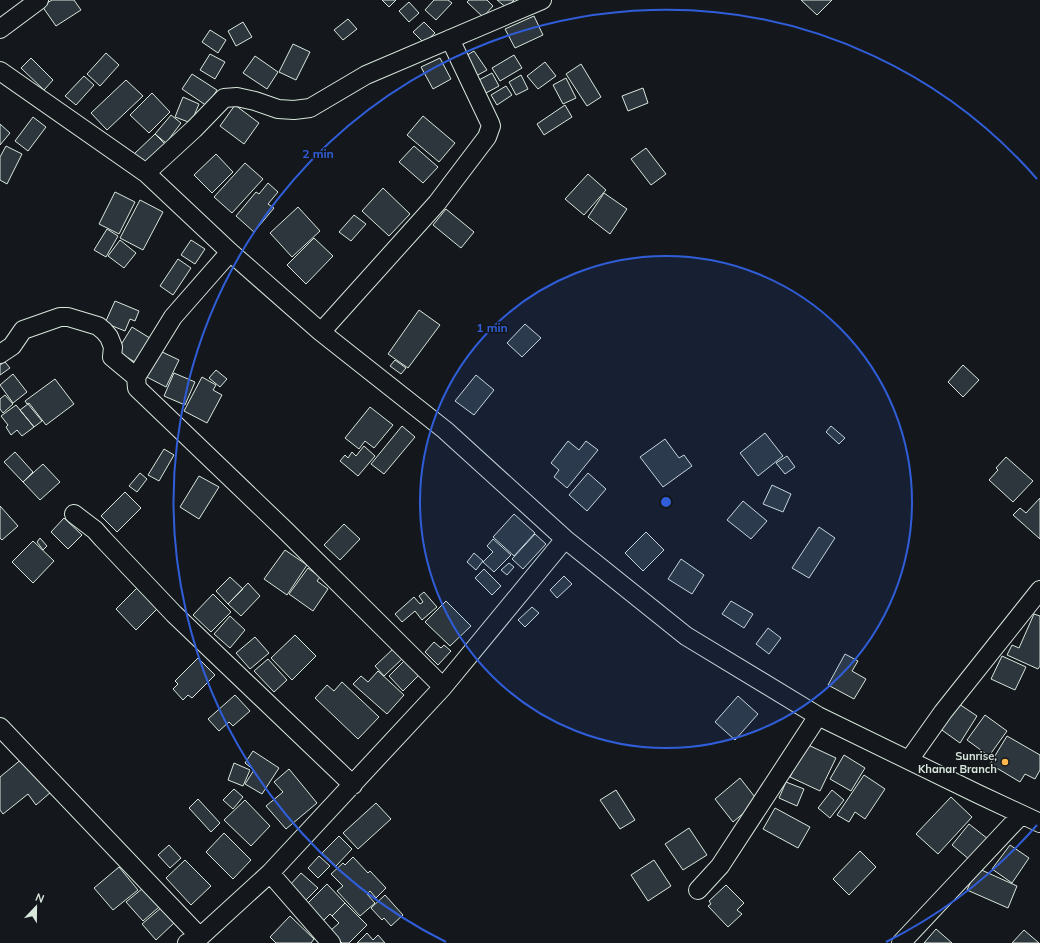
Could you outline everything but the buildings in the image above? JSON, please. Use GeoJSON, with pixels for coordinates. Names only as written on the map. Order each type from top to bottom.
{"type":"FeatureCollection","features":[{"type":"Feature","properties":{"kind":"street"},"geometry":{"type":"LineString","coordinates":[[0,29],[39,0]]}},
{"type":"Feature","properties":{"kind":"street"},"geometry":{"type":"LineString","coordinates":[[146,173],[194,129],[224,98],[236,97],[255,101],[278,109],[294,110],[310,108],[366,75],[542,0]]}},
{"type":"Feature","properties":{"kind":"street"},"geometry":{"type":"LineString","coordinates":[[321,332],[437,203],[489,131],[490,123],[450,39]]}},
{"type":"Feature","properties":{"kind":"street"},"geometry":{"type":"LineString","coordinates":[[0,70],[146,173],[230,252],[321,332],[445,430],[565,539],[686,636],[818,716],[1040,823]]}},
{"type":"Feature","properties":{"kind":"street"},"geometry":{"type":"LineString","coordinates":[[230,252],[173,317],[136,377],[137,388],[279,524],[443,687]]}},
{"type":"Feature","properties":{"kind":"street"},"geometry":{"type":"LineString","coordinates":[[0,354],[12,346],[23,330],[60,317],[68,317],[98,326],[104,331],[109,336],[113,347],[112,357],[136,377]]}},
{"type":"Feature","properties":{"kind":"street"},"geometry":{"type":"LineString","coordinates":[[74,514],[95,530],[174,614],[352,785]]}},
{"type":"Feature","properties":{"kind":"street"},"geometry":{"type":"LineString","coordinates":[[0,727],[193,940],[270,873],[443,687],[565,539]]}},
{"type":"Feature","properties":{"kind":"street"},"geometry":{"type":"LineString","coordinates":[[909,760],[943,712],[1040,590]]}},
{"type":"Feature","properties":{"kind":"street"},"geometry":{"type":"LineString","coordinates":[[698,890],[720,866],[818,716]]}},
{"type":"Feature","properties":{"kind":"street"},"geometry":{"type":"LineString","coordinates":[[901,943],[1021,815]]}},
{"type":"Feature","properties":{"kind":"street"},"geometry":{"type":"LineString","coordinates":[[270,873],[331,943]]}},
{"type":"Feature","properties":{"kind":"place","name":"Sunrise, Khanar Branch"},"geometry":{"type":"Point","coordinates":[1005,762]}}]}
